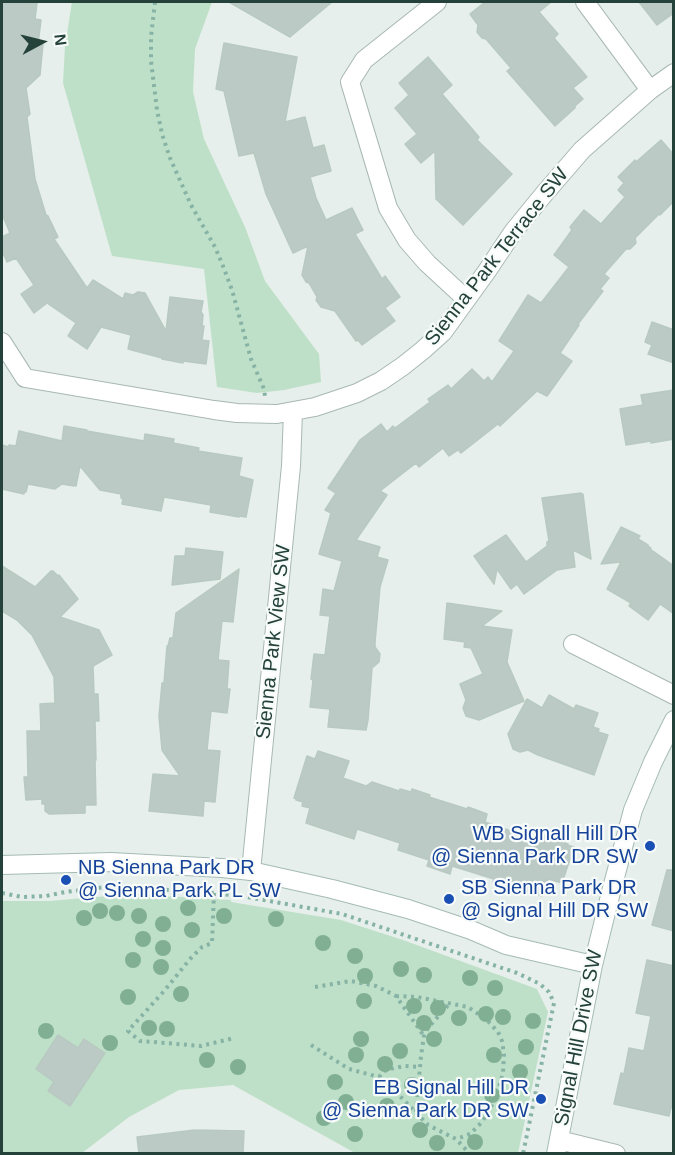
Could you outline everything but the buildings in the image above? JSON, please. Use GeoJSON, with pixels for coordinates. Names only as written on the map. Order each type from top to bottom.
{"type":"FeatureCollection","features":[{"type":"Feature","properties":{"kind":"street"},"geometry":{"type":"LineString","coordinates":[[437,2],[364,60],[350,82],[388,208],[407,240],[427,263],[466,299]]}},
{"type":"Feature","properties":{"kind":"street"},"geometry":{"type":"LineString","coordinates":[[585,2],[651,90]]}},
{"type":"Feature","properties":{"kind":"street","name":"Sienna Park Terrace SW"},"geometry":{"type":"LineString","coordinates":[[2,342],[25,378],[237,413],[293,412],[357,393],[381,381],[443,332],[513,232],[582,150],[674,73]]}},
{"type":"Feature","properties":{"kind":"street","name":"Sienna Park View SW"},"geometry":{"type":"LineString","coordinates":[[251,871],[291,466],[293,412]]}},
{"type":"Feature","properties":{"kind":"street"},"geometry":{"type":"LineString","coordinates":[[573,644],[674,695]]}},
{"type":"Feature","properties":{"kind":"street","name":"Signal Hill Drive SW"},"geometry":{"type":"LineString","coordinates":[[557,1147],[593,965],[633,810],[674,720]]}},
{"type":"Feature","properties":{"kind":"street"},"geometry":{"type":"LineString","coordinates":[[2,865],[111,862],[251,871],[408,909],[471,930],[506,945],[593,965]]}},
{"type":"Feature","properties":{"kind":"street"},"geometry":{"type":"LineString","coordinates":[[557,1147],[616,1154]]}},
{"type":"Feature","properties":{"kind":"path"},"geometry":{"type":"LineString","coordinates":[[155,2],[151,61],[155,102],[162,134],[191,205],[223,266],[251,359],[265,396]]}},
{"type":"Feature","properties":{"kind":"path"},"geometry":{"type":"LineString","coordinates":[[2,893],[22,897],[46,896],[106,887],[247,897],[342,914],[517,973],[540,984],[549,992],[555,1003],[523,1154]]}},
{"type":"Feature","properties":{"kind":"path"},"geometry":{"type":"LineString","coordinates":[[214,893],[212,943],[202,947],[196,953],[129,1031],[140,1041],[201,1046],[234,1038]]}},
{"type":"Feature","properties":{"kind":"path"},"geometry":{"type":"LineString","coordinates":[[315,987],[351,981],[375,986],[396,996],[417,996],[468,1007],[487,1020],[498,1032],[502,1041],[503,1073],[495,1098],[483,1122],[470,1134],[456,1139]]}},
{"type":"Feature","properties":{"kind":"path"},"geometry":{"type":"LineString","coordinates":[[396,996],[424,1036]]}},
{"type":"Feature","properties":{"kind":"path"},"geometry":{"type":"LineString","coordinates":[[417,1112],[424,1036],[432,1022],[450,1002]]}},
{"type":"Feature","properties":{"kind":"path"},"geometry":{"type":"LineString","coordinates":[[311,1045],[349,1069],[379,1077],[428,1125],[456,1139],[470,1154]]}},
{"type":"Feature","properties":{"kind":"path"},"geometry":{"type":"LineString","coordinates":[[379,1077],[384,1071],[393,1068],[420,1067]]}},
{"type":"Feature","properties":{"kind":"green space"},"geometry":{"type":"Polygon","coordinates":[[[72,2],[212,2],[195,49],[193,92],[204,139],[245,227],[265,281],[319,354],[321,382],[257,393],[217,387],[204,269],[112,256],[63,83],[65,46],[72,2]]]}},
{"type":"Feature","properties":{"kind":"green space"},"geometry":{"type":"Polygon","coordinates":[[[132,894],[231,900],[231,902],[341,920],[537,989],[548,1012],[518,1153],[355,1153],[233,1085],[179,1090],[129,1117],[82,1153],[2,1153],[2,901],[49,901],[132,894]]]}},
{"type":"Feature","properties":{"kind":"place","name":"WB Signall Hill DR @ Sienna Park DR SW"},"geometry":{"type":"Point","coordinates":[650,846]}},
{"type":"Feature","properties":{"kind":"place","name":"NB Sienna Park DR @ Sienna Park PL SW"},"geometry":{"type":"Point","coordinates":[66,880]}},
{"type":"Feature","properties":{"kind":"place","name":"SB Sienna Park DR @ Signal Hill DR SW"},"geometry":{"type":"Point","coordinates":[449,899]}},
{"type":"Feature","properties":{"kind":"place","name":"EB Signal Hill DR @ Sienna Park DR SW"},"geometry":{"type":"Point","coordinates":[541,1099]}}]}
